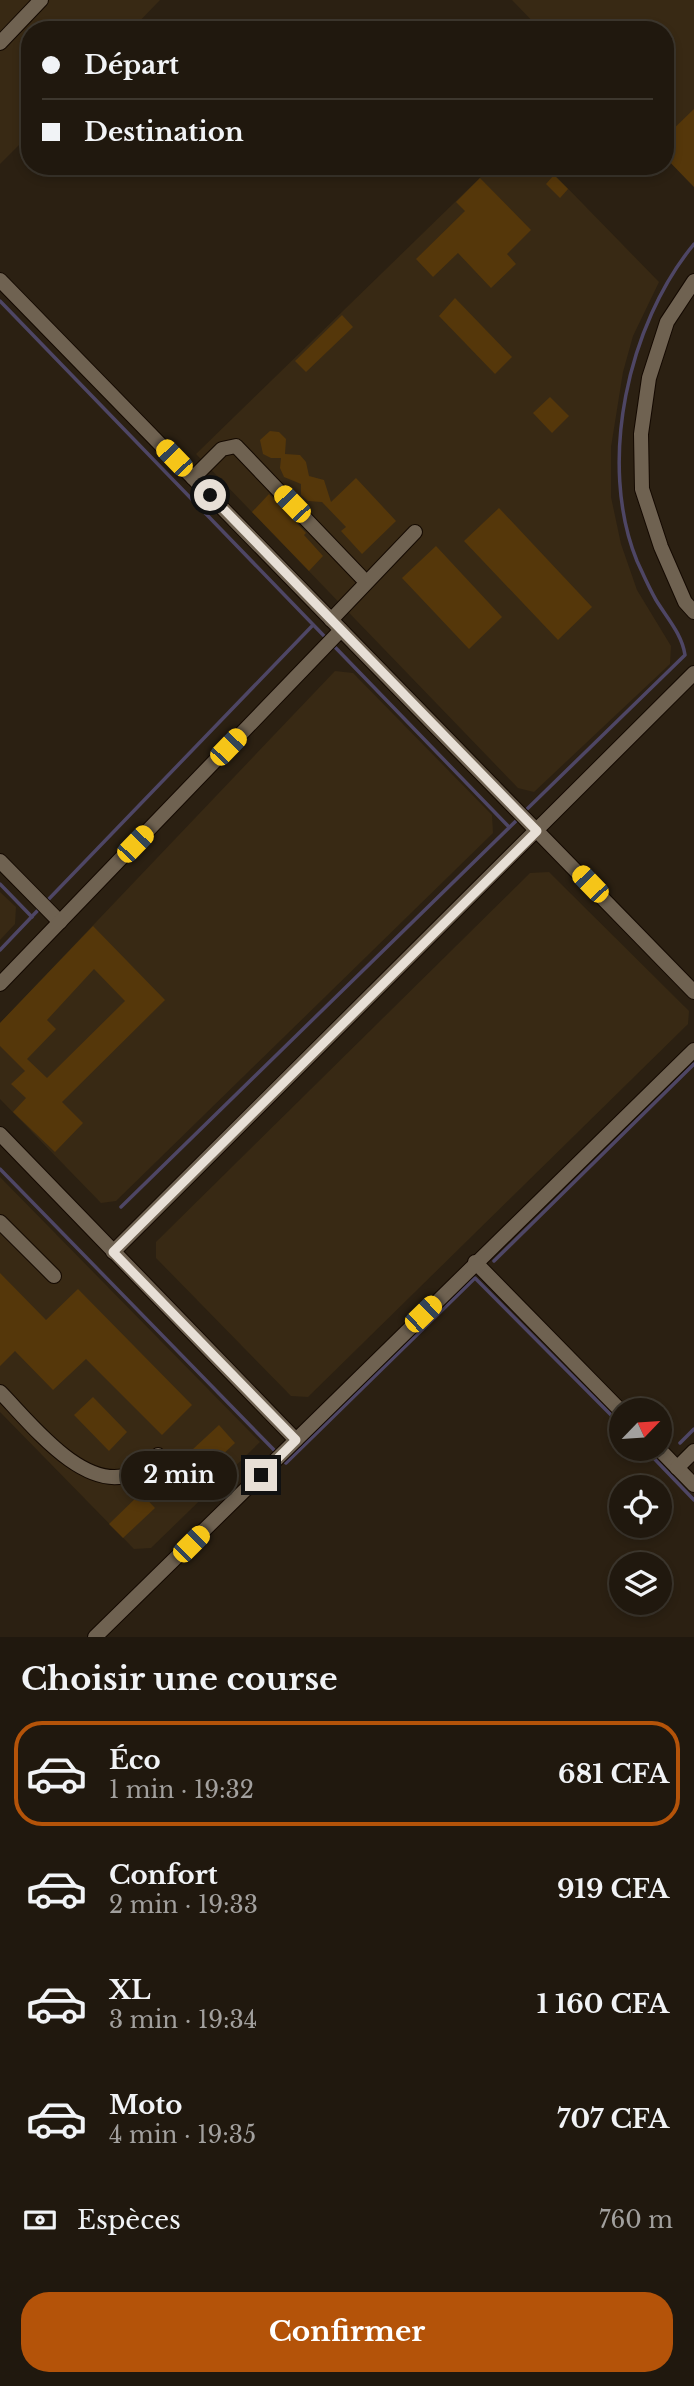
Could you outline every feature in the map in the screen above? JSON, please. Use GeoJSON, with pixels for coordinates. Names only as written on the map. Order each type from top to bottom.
{"type":"FeatureCollection","features":[{"type":"Feature","properties":{"kind":"lane"},"geometry":{"type":"LineString","coordinates":[[0,43],[41,0]]}},
{"type":"Feature","properties":{"kind":"lane"},"geometry":{"type":"LineString","coordinates":[[0,280],[694,992]]}},
{"type":"Feature","properties":{"kind":"lane"},"geometry":{"type":"LineString","coordinates":[[694,281],[667,322],[649,377],[641,434],[642,489],[661,547],[685,602],[694,612]]}},
{"type":"Feature","properties":{"kind":"lane"},"geometry":{"type":"LineString","coordinates":[[193,478],[222,449],[236,446],[366,582]]}},
{"type":"Feature","properties":{"kind":"lane"},"geometry":{"type":"LineString","coordinates":[[0,984],[336,625],[366,582],[415,532]]}},
{"type":"Feature","properties":{"kind":"lane"},"geometry":{"type":"LineString","coordinates":[[113,1252],[694,673]]}},
{"type":"Feature","properties":{"kind":"lane"},"geometry":{"type":"LineString","coordinates":[[0,861],[60,922]]}},
{"type":"Feature","properties":{"kind":"lane"},"geometry":{"type":"LineString","coordinates":[[95,1637],[694,1050]]}},
{"type":"Feature","properties":{"kind":"lane"},"geometry":{"type":"LineString","coordinates":[[0,1135],[296,1440]]}},
{"type":"Feature","properties":{"kind":"lane"},"geometry":{"type":"LineString","coordinates":[[0,1222],[54,1276]]}},
{"type":"Feature","properties":{"kind":"lane"},"geometry":{"type":"LineString","coordinates":[[475,1262],[609,1399]]}},
{"type":"Feature","properties":{"kind":"lane"},"geometry":{"type":"LineString","coordinates":[[0,1392],[61,1454],[92,1473],[129,1475],[158,1455]]}},
{"type":"Feature","properties":{"kind":"lane"},"geometry":{"type":"LineString","coordinates":[[677,1468],[694,1451]]}},
{"type":"Feature","properties":{"kind":"lane"},"geometry":{"type":"LineString","coordinates":[[670,1461],[694,1485]]}},
{"type":"Feature","properties":{"kind":"shaded area"},"geometry":{"type":"Polygon","coordinates":[[[0,0],[160,0],[140,21],[21,21],[21,143],[0,164],[0,0]]]}},
{"type":"Feature","properties":{"kind":"shaded area"},"geometry":{"type":"Polygon","coordinates":[[[512,0],[694,0],[694,187],[674,166],[674,21],[532,21],[512,0]]]}},
{"type":"Feature","properties":{"kind":"shaded area"},"geometry":{"type":"Polygon","coordinates":[[[483,175],[555,175],[659,282],[633,336],[623,372],[611,447],[611,497],[621,544],[637,590],[671,646],[670,664],[534,792],[518,788],[196,454],[483,175]]]}},
{"type":"Feature","properties":{"kind":"shaded area"},"geometry":{"type":"Polygon","coordinates":[[[335,671],[353,673],[492,815],[493,833],[116,1201],[101,1203],[0,1099],[0,1023],[335,671]]]}},
{"type":"Feature","properties":{"kind":"shaded area"},"geometry":{"type":"Polygon","coordinates":[[[549,872],[689,1011],[688,1024],[308,1397],[291,1396],[156,1258],[156,1242],[530,873],[549,872]]]}},
{"type":"Feature","properties":{"kind":"shaded area"},"geometry":{"type":"Polygon","coordinates":[[[0,892],[16,907],[15,924],[0,940],[0,892]]]}},
{"type":"Feature","properties":{"kind":"shaded area"},"geometry":{"type":"Polygon","coordinates":[[[0,1177],[260,1442],[151,1548],[134,1549],[0,1412],[0,1177]]]}},
{"type":"Feature","properties":{"kind":"building"},"geometry":{"type":"Polygon","coordinates":[[[694,109],[694,187],[674,166],[674,128],[694,109]]]}},
{"type":"Feature","properties":{"kind":"building"},"geometry":{"type":"Polygon","coordinates":[[[554,175],[568,189],[560,198],[546,184],[554,175]]]}},
{"type":"Feature","properties":{"kind":"building"},"geometry":{"type":"Polygon","coordinates":[[[480,178],[531,230],[507,254],[516,264],[491,288],[458,253],[433,277],[416,259],[465,211],[456,202],[480,178]]]}},
{"type":"Feature","properties":{"kind":"building"},"geometry":{"type":"Polygon","coordinates":[[[455,298],[512,357],[495,374],[439,316],[455,298]]]}},
{"type":"Feature","properties":{"kind":"building"},"geometry":{"type":"Polygon","coordinates":[[[342,315],[353,327],[306,372],[295,361],[342,315]]]}},
{"type":"Feature","properties":{"kind":"building"},"geometry":{"type":"Polygon","coordinates":[[[550,397],[569,416],[552,433],[533,413],[550,397]]]}},
{"type":"Feature","properties":{"kind":"building"},"geometry":{"type":"Polygon","coordinates":[[[270,431],[279,432],[286,439],[285,454],[300,455],[306,462],[309,476],[324,480],[331,502],[356,478],[396,521],[362,554],[341,531],[346,527],[322,502],[308,501],[301,495],[301,484],[284,477],[280,468],[281,458],[271,458],[263,454],[260,440],[270,431]]]}},
{"type":"Feature","properties":{"kind":"building"},"geometry":{"type":"Polygon","coordinates":[[[269,494],[306,533],[304,535],[323,556],[309,571],[252,512],[269,494]]]}},
{"type":"Feature","properties":{"kind":"building"},"geometry":{"type":"Polygon","coordinates":[[[499,508],[592,607],[558,640],[464,541],[499,508]]]}},
{"type":"Feature","properties":{"kind":"building"},"geometry":{"type":"Polygon","coordinates":[[[436,546],[502,617],[469,649],[402,578],[436,546]]]}},
{"type":"Feature","properties":{"kind":"building"},"geometry":{"type":"Polygon","coordinates":[[[93,926],[165,1000],[62,1102],[83,1123],[55,1152],[13,1112],[26,1098],[11,1084],[25,1071],[0,1046],[0,1023],[93,926]],[[94,969],[47,1020],[56,1029],[27,1059],[47,1078],[125,1001],[94,969]]]}},
{"type":"Feature","properties":{"kind":"building"},"geometry":{"type":"Polygon","coordinates":[[[0,1273],[46,1320],[78,1289],[192,1405],[162,1435],[86,1359],[53,1390],[15,1351],[0,1366],[0,1273]]]}},
{"type":"Feature","properties":{"kind":"building"},"geometry":{"type":"Polygon","coordinates":[[[93,1397],[127,1432],[109,1451],[74,1415],[93,1397]]]}},
{"type":"Feature","properties":{"kind":"building"},"geometry":{"type":"Polygon","coordinates":[[[219,1425],[235,1443],[208,1468],[192,1450],[219,1425]]]}},
{"type":"Feature","properties":{"kind":"building"},"geometry":{"type":"Polygon","coordinates":[[[141,1493],[155,1508],[123,1538],[109,1524],[141,1493]]]}},
{"type":"Feature","properties":{"kind":"waterway"},"geometry":{"type":"LineString","coordinates":[[525,811],[685,655],[677,633],[653,595],[637,561],[625,523],[620,481],[620,439],[636,354],[671,277],[694,244]]}},
{"type":"Feature","properties":{"kind":"waterway"},"geometry":{"type":"LineString","coordinates":[[0,301],[327,639]]}},
{"type":"Feature","properties":{"kind":"waterway"},"geometry":{"type":"LineString","coordinates":[[45,903],[313,625]]}},
{"type":"Feature","properties":{"kind":"waterway"},"geometry":{"type":"LineString","coordinates":[[332,644],[509,827]]}},
{"type":"Feature","properties":{"kind":"waterway"},"geometry":{"type":"LineString","coordinates":[[121,1207],[520,817]]}},
{"type":"Feature","properties":{"kind":"waterway"},"geometry":{"type":"LineString","coordinates":[[0,884],[32,917]]}},
{"type":"Feature","properties":{"kind":"waterway"},"geometry":{"type":"LineString","coordinates":[[0,950],[40,908]]}},
{"type":"Feature","properties":{"kind":"waterway"},"geometry":{"type":"LineString","coordinates":[[494,1261],[694,1064]]}},
{"type":"Feature","properties":{"kind":"waterway"},"geometry":{"type":"LineString","coordinates":[[0,1169],[277,1453]]}},
{"type":"Feature","properties":{"kind":"waterway"},"geometry":{"type":"LineString","coordinates":[[282,1459],[286,1463],[475,1278],[609,1413]]}},
{"type":"Feature","properties":{"kind":"waterway"},"geometry":{"type":"LineString","coordinates":[[680,1443],[694,1429]]}},
{"type":"Feature","properties":{"kind":"waterway"},"geometry":{"type":"LineString","coordinates":[[657,1461],[694,1500]]}},
{"type":"Feature","properties":{"kind":"route"},"geometry":{"type":"LineString","coordinates":[[210,495],[537,831],[113,1252],[296,1440],[261,1475]]}}]}
